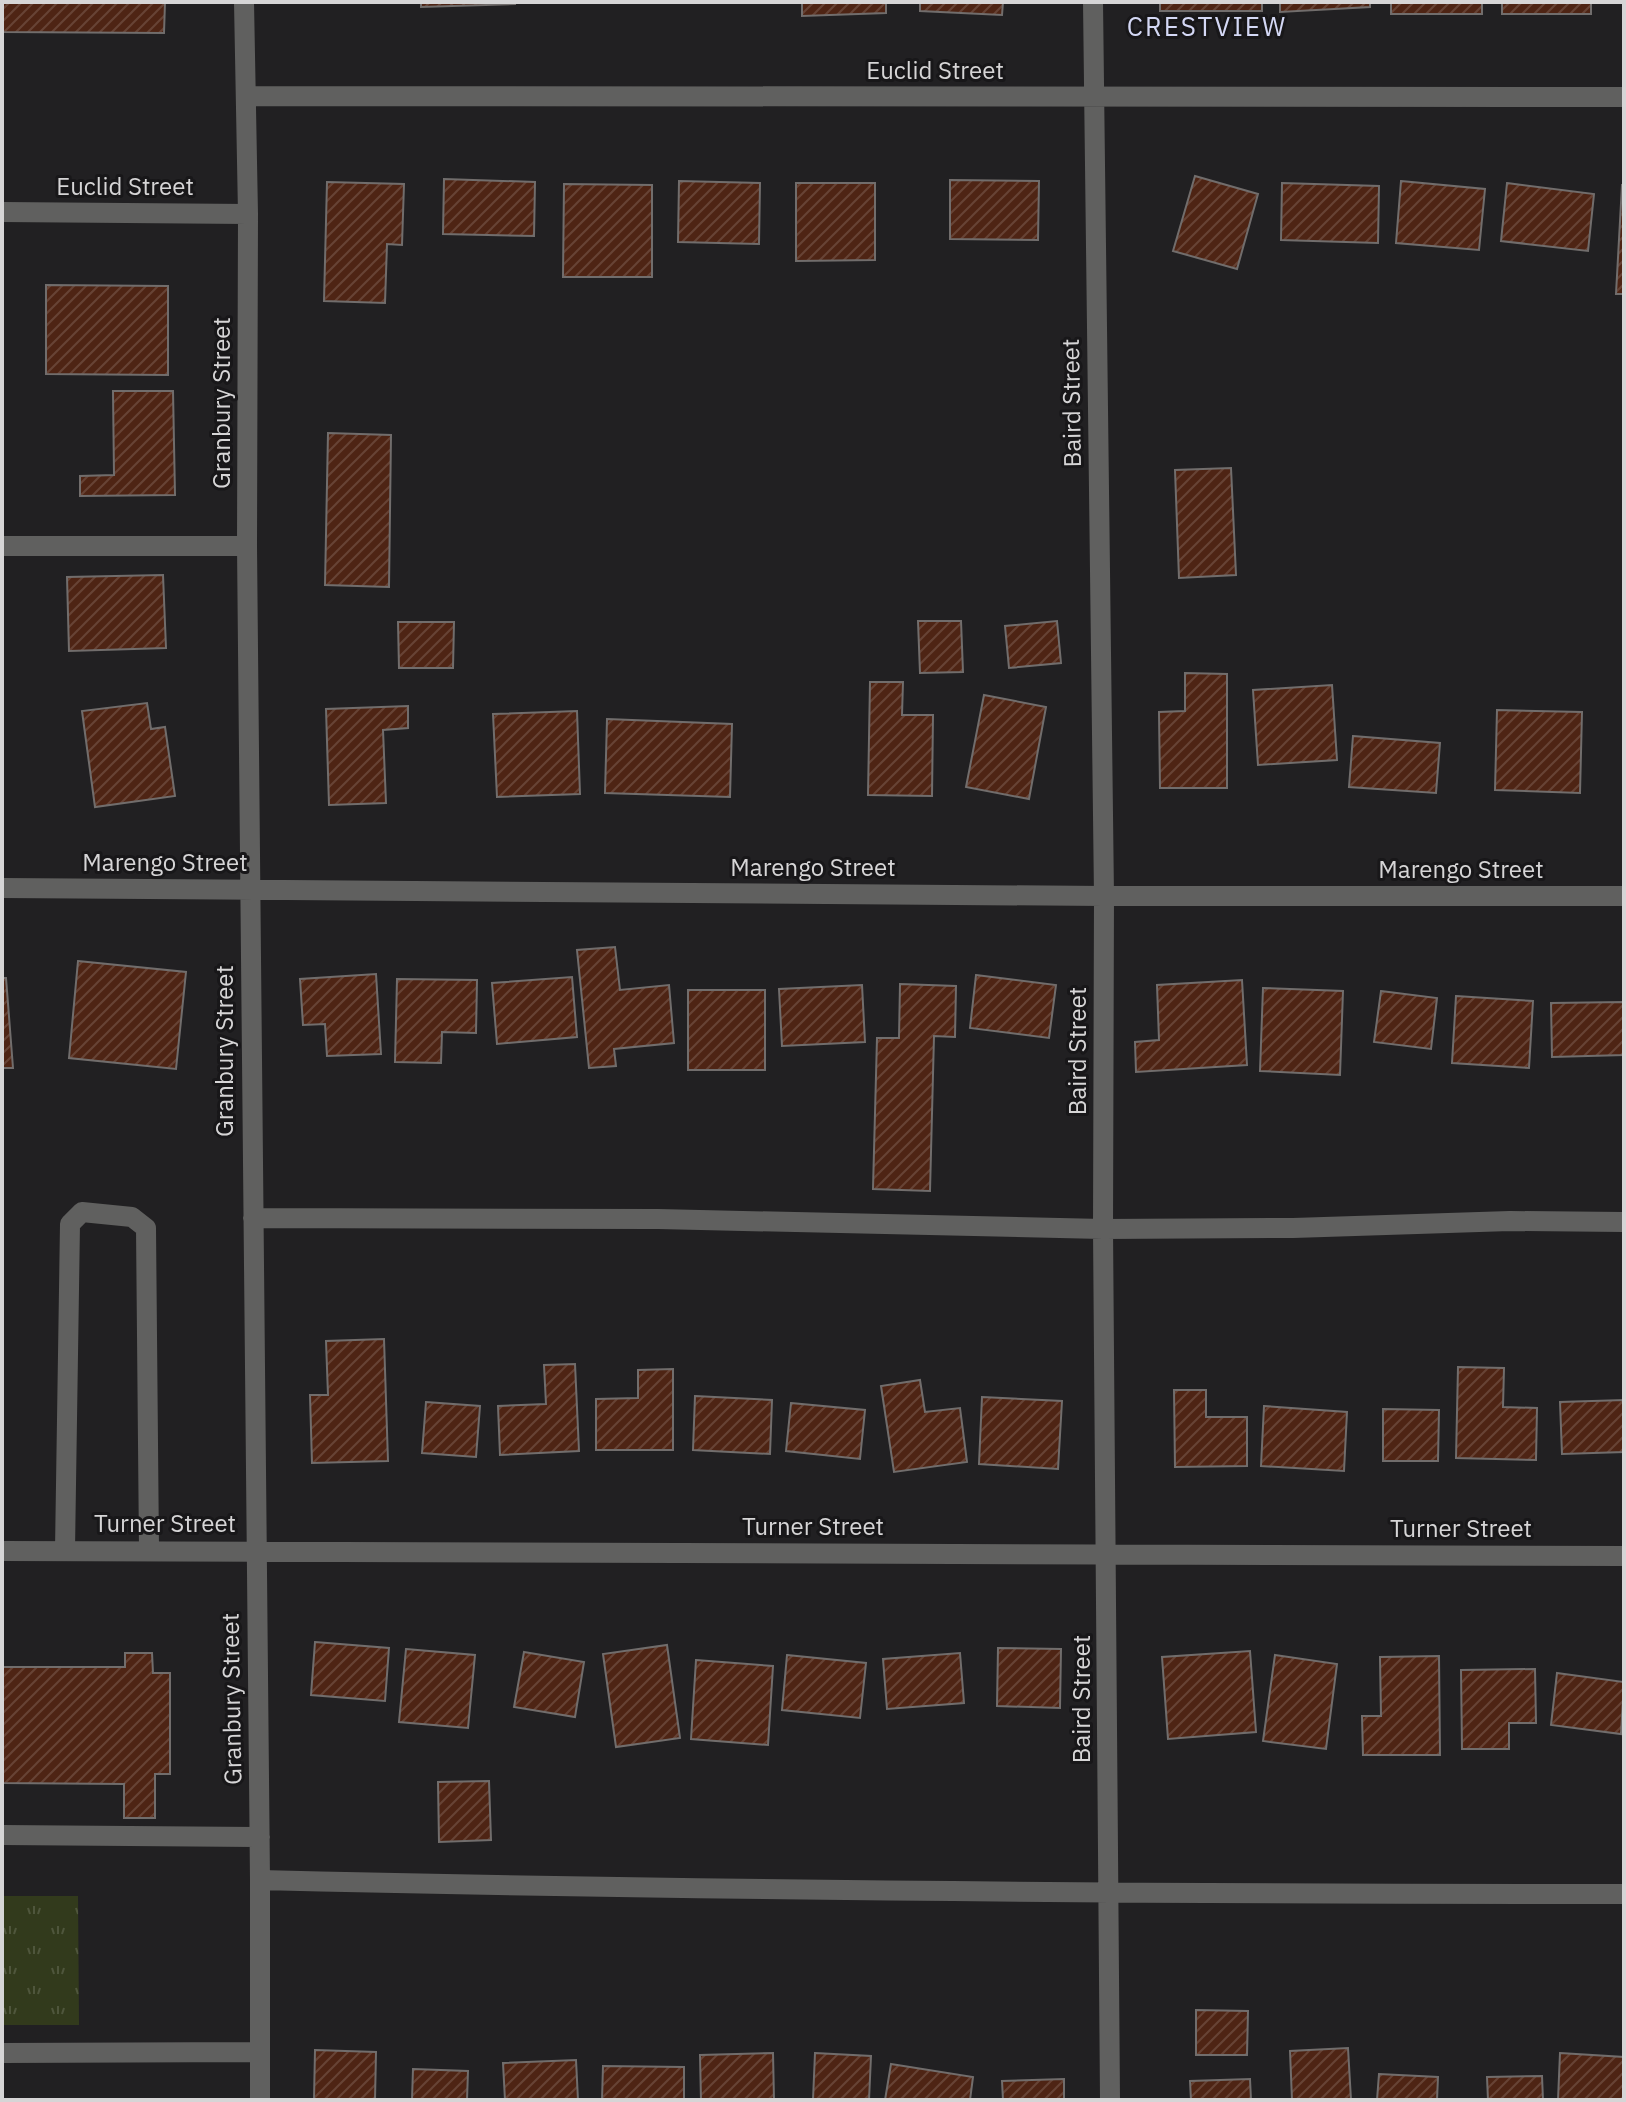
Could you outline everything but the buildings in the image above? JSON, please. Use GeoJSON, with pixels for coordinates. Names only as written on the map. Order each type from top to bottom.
{"type":"FeatureCollection","features":[{"type":"Feature","properties":{"kind":"street","name":"Granbury Street"},"geometry":{"type":"LineString","coordinates":[[244,2],[260,2100]]}},
{"type":"Feature","properties":{"kind":"street","name":"Baird Street"},"geometry":{"type":"LineString","coordinates":[[1093,2],[1104,896],[1103,1229],[1110,2100]]}},
{"type":"Feature","properties":{"kind":"street","name":"Euclid Street"},"geometry":{"type":"LineString","coordinates":[[246,96],[1624,97]]}},
{"type":"Feature","properties":{"kind":"street","name":"Euclid Street"},"geometry":{"type":"LineString","coordinates":[[2,212],[248,214]]}},
{"type":"Feature","properties":{"kind":"street"},"geometry":{"type":"LineString","coordinates":[[2,546],[247,546]]}},
{"type":"Feature","properties":{"kind":"street","name":"Marengo Street"},"geometry":{"type":"LineString","coordinates":[[2,888],[1104,896],[1624,896]]}},
{"type":"Feature","properties":{"kind":"street"},"geometry":{"type":"LineString","coordinates":[[65,1550],[70,1224],[82,1212],[132,1217],[146,1228],[149,1550]]}},
{"type":"Feature","properties":{"kind":"street"},"geometry":{"type":"LineString","coordinates":[[253,1218],[658,1219],[1103,1229],[1293,1228],[1510,1221],[1624,1222]]}},
{"type":"Feature","properties":{"kind":"street","name":"Turner Street"},"geometry":{"type":"LineString","coordinates":[[2,1551],[1624,1556]]}},
{"type":"Feature","properties":{"kind":"street"},"geometry":{"type":"LineString","coordinates":[[2,1835],[260,1837]]}},
{"type":"Feature","properties":{"kind":"street"},"geometry":{"type":"LineString","coordinates":[[260,1880],[575,1888],[1110,1894],[1624,1894]]}},
{"type":"Feature","properties":{"kind":"street"},"geometry":{"type":"LineString","coordinates":[[2,2053],[260,2052]]}},
{"type":"Feature","properties":{"kind":"green space"},"geometry":{"type":"Polygon","coordinates":[[[2,1896],[78,1896],[79,2025],[2,2025],[2,1896]]]}},
{"type":"Feature","properties":{"kind":"district","name":"CRESTVIEW"},"geometry":{"type":"Point","coordinates":[1207,27]}}]}
